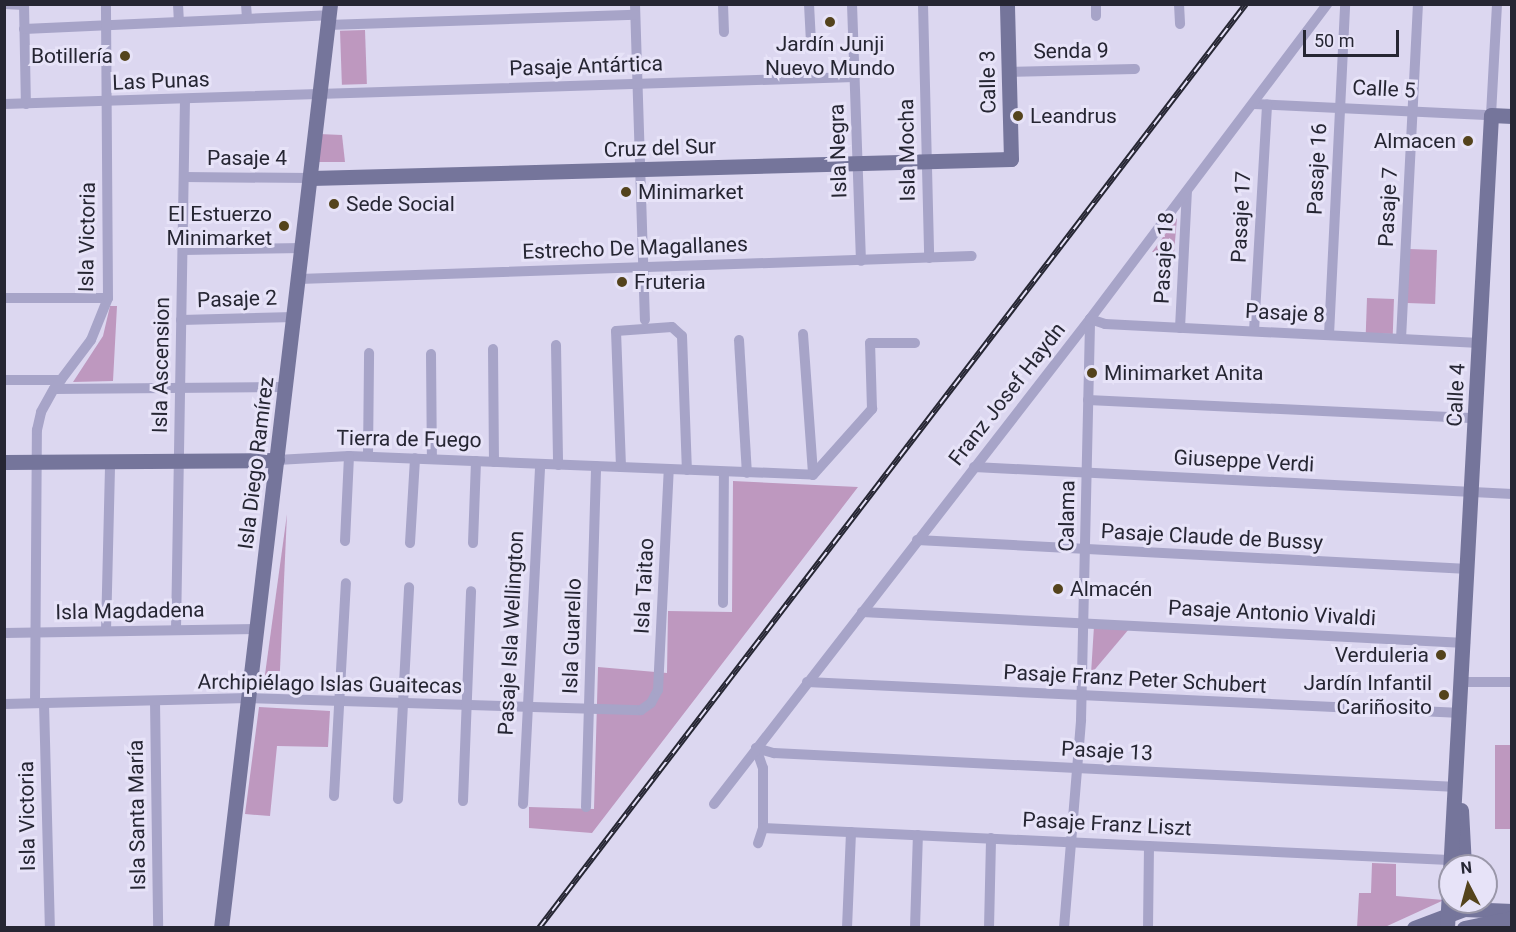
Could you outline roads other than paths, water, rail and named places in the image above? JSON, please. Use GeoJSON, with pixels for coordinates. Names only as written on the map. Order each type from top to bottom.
{"type":"FeatureCollection","features":[{"type":"Feature","properties":{"kind":"street"},"geometry":{"type":"LineString","coordinates":[[5,4],[24,5],[26,104]]}},
{"type":"Feature","properties":{"kind":"street","name":"Isla Victoria"},"geometry":{"type":"LineString","coordinates":[[50,927],[36,632],[37,462],[41,412],[54,389],[91,340],[108,298],[106,4]]}},
{"type":"Feature","properties":{"kind":"street"},"geometry":{"type":"LineString","coordinates":[[178,4],[179,22]]}},
{"type":"Feature","properties":{"kind":"street"},"geometry":{"type":"LineString","coordinates":[[246,4],[247,18]]}},
{"type":"Feature","properties":{"kind":"street"},"geometry":{"type":"LineString","coordinates":[[723,4],[724,32]]}},
{"type":"Feature","properties":{"kind":"street"},"geometry":{"type":"LineString","coordinates":[[809,4],[811,39]]}},
{"type":"Feature","properties":{"kind":"street","name":"Isla Negra"},"geometry":{"type":"LineString","coordinates":[[852,4],[861,261]]}},
{"type":"Feature","properties":{"kind":"street","name":"Isla Mocha"},"geometry":{"type":"LineString","coordinates":[[923,4],[928,258]]}},
{"type":"Feature","properties":{"kind":"street","name":"Calle 3"},"geometry":{"type":"LineString","coordinates":[[1007,4],[1011,159]]}},
{"type":"Feature","properties":{"kind":"street"},"geometry":{"type":"LineString","coordinates":[[1179,4],[1180,24]]}},
{"type":"Feature","properties":{"kind":"street","name":"Franz Josef Haydn"},"geometry":{"type":"LineString","coordinates":[[714,804],[1090,319],[1327,4]]}},
{"type":"Feature","properties":{"kind":"street","name":"Pasaje 16"},"geometry":{"type":"LineString","coordinates":[[1329,335],[1345,4]]}},
{"type":"Feature","properties":{"kind":"street","name":"Pasaje 7"},"geometry":{"type":"LineString","coordinates":[[1401,339],[1418,4]]}},
{"type":"Feature","properties":{"kind":"street","name":"Calle 4"},"geometry":{"type":"LineString","coordinates":[[1450,854],[1457,787],[1463,682],[1497,4]]}},
{"type":"Feature","properties":{"kind":"street"},"geometry":{"type":"LineString","coordinates":[[24,29],[329,15],[635,10],[645,320]]}},
{"type":"Feature","properties":{"kind":"street","name":"Isla Diego Ramírez"},"geometry":{"type":"LineString","coordinates":[[221,927],[287,387],[329,15]]}},
{"type":"Feature","properties":{"kind":"street","name":"Senda 9"},"geometry":{"type":"LineString","coordinates":[[1008,72],[1135,69]]}},
{"type":"Feature","properties":{"kind":"street","name":"Pasaje Antártica"},"geometry":{"type":"LineString","coordinates":[[319,95],[855,77]]}},
{"type":"Feature","properties":{"kind":"street","name":"Las Punas"},"geometry":{"type":"LineString","coordinates":[[4,104],[319,95]]}},
{"type":"Feature","properties":{"kind":"street","name":"Isla Ascension"},"geometry":{"type":"LineString","coordinates":[[176,630],[185,100]]}},
{"type":"Feature","properties":{"kind":"street","name":"Calle 5"},"geometry":{"type":"LineString","coordinates":[[1254,104],[1512,116]]}},
{"type":"Feature","properties":{"kind":"street","name":"Pasaje 17"},"geometry":{"type":"LineString","coordinates":[[1254,331],[1267,104]]}},
{"type":"Feature","properties":{"kind":"street","name":"Cruz del Sur"},"geometry":{"type":"LineString","coordinates":[[311,178],[1011,159]]}},
{"type":"Feature","properties":{"kind":"street","name":"Pasaje 4"},"geometry":{"type":"LineString","coordinates":[[184,177],[311,178]]}},
{"type":"Feature","properties":{"kind":"street","name":"Pasaje 18"},"geometry":{"type":"LineString","coordinates":[[1180,328],[1187,191]]}},
{"type":"Feature","properties":{"kind":"street"},"geometry":{"type":"LineString","coordinates":[[183,250],[303,248]]}},
{"type":"Feature","properties":{"kind":"street","name":"Estrecho De Magallanes"},"geometry":{"type":"LineString","coordinates":[[299,279],[972,256]]}},
{"type":"Feature","properties":{"kind":"street"},"geometry":{"type":"LineString","coordinates":[[4,298],[108,298]]}},
{"type":"Feature","properties":{"kind":"street","name":"Pasaje 2"},"geometry":{"type":"LineString","coordinates":[[181,320],[294,317]]}},
{"type":"Feature","properties":{"kind":"street","name":"Pasaje 8"},"geometry":{"type":"LineString","coordinates":[[1090,319],[1105,324],[1480,343]]}},
{"type":"Feature","properties":{"kind":"street","name":"Calama"},"geometry":{"type":"LineString","coordinates":[[1064,927],[1079,770],[1090,319]]}},
{"type":"Feature","properties":{"kind":"street"},"geometry":{"type":"LineString","coordinates":[[621,467],[616,331],[672,327],[682,336],[687,470]]}},
{"type":"Feature","properties":{"kind":"street"},"geometry":{"type":"LineString","coordinates":[[803,334],[813,475]]}},
{"type":"Feature","properties":{"kind":"street"},"geometry":{"type":"LineString","coordinates":[[739,340],[747,472]]}},
{"type":"Feature","properties":{"kind":"street"},"geometry":{"type":"LineString","coordinates":[[813,475],[872,409],[870,343],[915,343]]}},
{"type":"Feature","properties":{"kind":"street"},"geometry":{"type":"LineString","coordinates":[[555,345],[558,465]]}},
{"type":"Feature","properties":{"kind":"street"},"geometry":{"type":"LineString","coordinates":[[493,349],[494,462]]}},
{"type":"Feature","properties":{"kind":"street"},"geometry":{"type":"LineString","coordinates":[[368,456],[369,353]]}},
{"type":"Feature","properties":{"kind":"street"},"geometry":{"type":"LineString","coordinates":[[431,354],[432,459]]}},
{"type":"Feature","properties":{"kind":"street"},"geometry":{"type":"LineString","coordinates":[[4,380],[61,380]]}},
{"type":"Feature","properties":{"kind":"street"},"geometry":{"type":"LineString","coordinates":[[54,389],[287,387]]}},
{"type":"Feature","properties":{"kind":"street"},"geometry":{"type":"LineString","coordinates":[[1088,400],[1476,418]]}},
{"type":"Feature","properties":{"kind":"street"},"geometry":{"type":"LineString","coordinates":[[345,541],[349,456]]}},
{"type":"Feature","properties":{"kind":"street","name":"Tierra de Fuego"},"geometry":{"type":"LineString","coordinates":[[4,462],[278,460],[368,456],[813,475]]}},
{"type":"Feature","properties":{"kind":"street"},"geometry":{"type":"LineString","coordinates":[[410,543],[415,458]]}},
{"type":"Feature","properties":{"kind":"street"},"geometry":{"type":"LineString","coordinates":[[473,543],[476,461]]}},
{"type":"Feature","properties":{"kind":"street"},"geometry":{"type":"LineString","coordinates":[[106,631],[110,462]]}},
{"type":"Feature","properties":{"kind":"street","name":"Pasaje Isla Wellington"},"geometry":{"type":"LineString","coordinates":[[523,804],[540,464]]}},
{"type":"Feature","properties":{"kind":"street","name":"Isla Guarello"},"geometry":{"type":"LineString","coordinates":[[586,807],[596,466]]}},
{"type":"Feature","properties":{"kind":"street","name":"Giuseppe Verdi"},"geometry":{"type":"LineString","coordinates":[[974,467],[1512,494]]}},
{"type":"Feature","properties":{"kind":"street","name":"Isla Taitao"},"geometry":{"type":"LineString","coordinates":[[651,703],[659,683],[669,469]]}},
{"type":"Feature","properties":{"kind":"street"},"geometry":{"type":"LineString","coordinates":[[723,603],[724,472]]}},
{"type":"Feature","properties":{"kind":"street","name":"Pasaje Claude de Bussy"},"geometry":{"type":"LineString","coordinates":[[917,540],[1468,569]]}},
{"type":"Feature","properties":{"kind":"street"},"geometry":{"type":"LineString","coordinates":[[334,796],[346,583]]}},
{"type":"Feature","properties":{"kind":"street"},"geometry":{"type":"LineString","coordinates":[[398,800],[409,587]]}},
{"type":"Feature","properties":{"kind":"street"},"geometry":{"type":"LineString","coordinates":[[463,801],[471,591]]}},
{"type":"Feature","properties":{"kind":"street","name":"Pasaje Antonio Vivaldi"},"geometry":{"type":"LineString","coordinates":[[862,612],[1465,643]]}},
{"type":"Feature","properties":{"kind":"street","name":"Isla Magdadena"},"geometry":{"type":"LineString","coordinates":[[4,633],[256,629]]}},
{"type":"Feature","properties":{"kind":"street","name":"Pasaje Franz Peter Schubert"},"geometry":{"type":"LineString","coordinates":[[807,682],[1461,713]]}},
{"type":"Feature","properties":{"kind":"street"},"geometry":{"type":"LineString","coordinates":[[1463,682],[1512,682]]}},
{"type":"Feature","properties":{"kind":"street","name":"Archipiélago Islas Guaitecas"},"geometry":{"type":"LineString","coordinates":[[4,704],[249,698],[635,712],[651,703]]}},
{"type":"Feature","properties":{"kind":"street","name":"Isla Santa María"},"geometry":{"type":"LineString","coordinates":[[155,701],[158,927]]}},
{"type":"Feature","properties":{"kind":"street"},"geometry":{"type":"LineString","coordinates":[[756,748],[764,768],[763,828],[758,843]]}},
{"type":"Feature","properties":{"kind":"street","name":"Pasaje 13"},"geometry":{"type":"LineString","coordinates":[[756,748],[774,753],[1079,770],[1457,787]]}},
{"type":"Feature","properties":{"kind":"street","name":"Calle 4"},"geometry":{"type":"LineString","coordinates":[[1457,787],[1463,854]]}},
{"type":"Feature","properties":{"kind":"street","name":"Pasaje Franz Liszt"},"geometry":{"type":"LineString","coordinates":[[763,828],[1438,859]]}},
{"type":"Feature","properties":{"kind":"street"},"geometry":{"type":"LineString","coordinates":[[847,927],[851,832]]}},
{"type":"Feature","properties":{"kind":"street"},"geometry":{"type":"LineString","coordinates":[[915,927],[918,835]]}},
{"type":"Feature","properties":{"kind":"street"},"geometry":{"type":"LineString","coordinates":[[989,927],[991,838]]}},
{"type":"Feature","properties":{"kind":"street"},"geometry":{"type":"LineString","coordinates":[[1148,927],[1149,846]]}},
{"type":"Feature","properties":{"kind":"street"},"geometry":{"type":"LineString","coordinates":[[1463,927],[1512,918]]}},
{"type":"Feature","properties":{"kind":"street"},"geometry":{"type":"LineString","coordinates":[[1414,927],[1447,921]]}},
{"type":"Feature","properties":{"kind":"railway"},"geometry":{"type":"LineString","coordinates":[[539,928],[1246,4]]}},
{"type":"Feature","properties":{"kind":"place","name":"Jardín Junji Nuevo Mundo"},"geometry":{"type":"Point","coordinates":[830,22]}},
{"type":"Feature","properties":{"kind":"place","name":"Botillería"},"geometry":{"type":"Point","coordinates":[125,56]}},
{"type":"Feature","properties":{"kind":"place","name":"Leandrus"},"geometry":{"type":"Point","coordinates":[1018,116]}},
{"type":"Feature","properties":{"kind":"place","name":"Almacen"},"geometry":{"type":"Point","coordinates":[1468,141]}},
{"type":"Feature","properties":{"kind":"place","name":"Minimarket"},"geometry":{"type":"Point","coordinates":[626,192]}},
{"type":"Feature","properties":{"kind":"place","name":"Sede Social"},"geometry":{"type":"Point","coordinates":[334,204]}},
{"type":"Feature","properties":{"kind":"place","name":"El Estuerzo Minimarket"},"geometry":{"type":"Point","coordinates":[284,226]}},
{"type":"Feature","properties":{"kind":"place","name":"Fruteria"},"geometry":{"type":"Point","coordinates":[622,282]}},
{"type":"Feature","properties":{"kind":"place","name":"Minimarket Anita"},"geometry":{"type":"Point","coordinates":[1092,373]}},
{"type":"Feature","properties":{"kind":"place","name":"Almacén"},"geometry":{"type":"Point","coordinates":[1058,589]}},
{"type":"Feature","properties":{"kind":"place","name":"Verduleria"},"geometry":{"type":"Point","coordinates":[1441,655]}},
{"type":"Feature","properties":{"kind":"place","name":"Jardín Infantil Cariñosito"},"geometry":{"type":"Point","coordinates":[1444,695]}}]}
